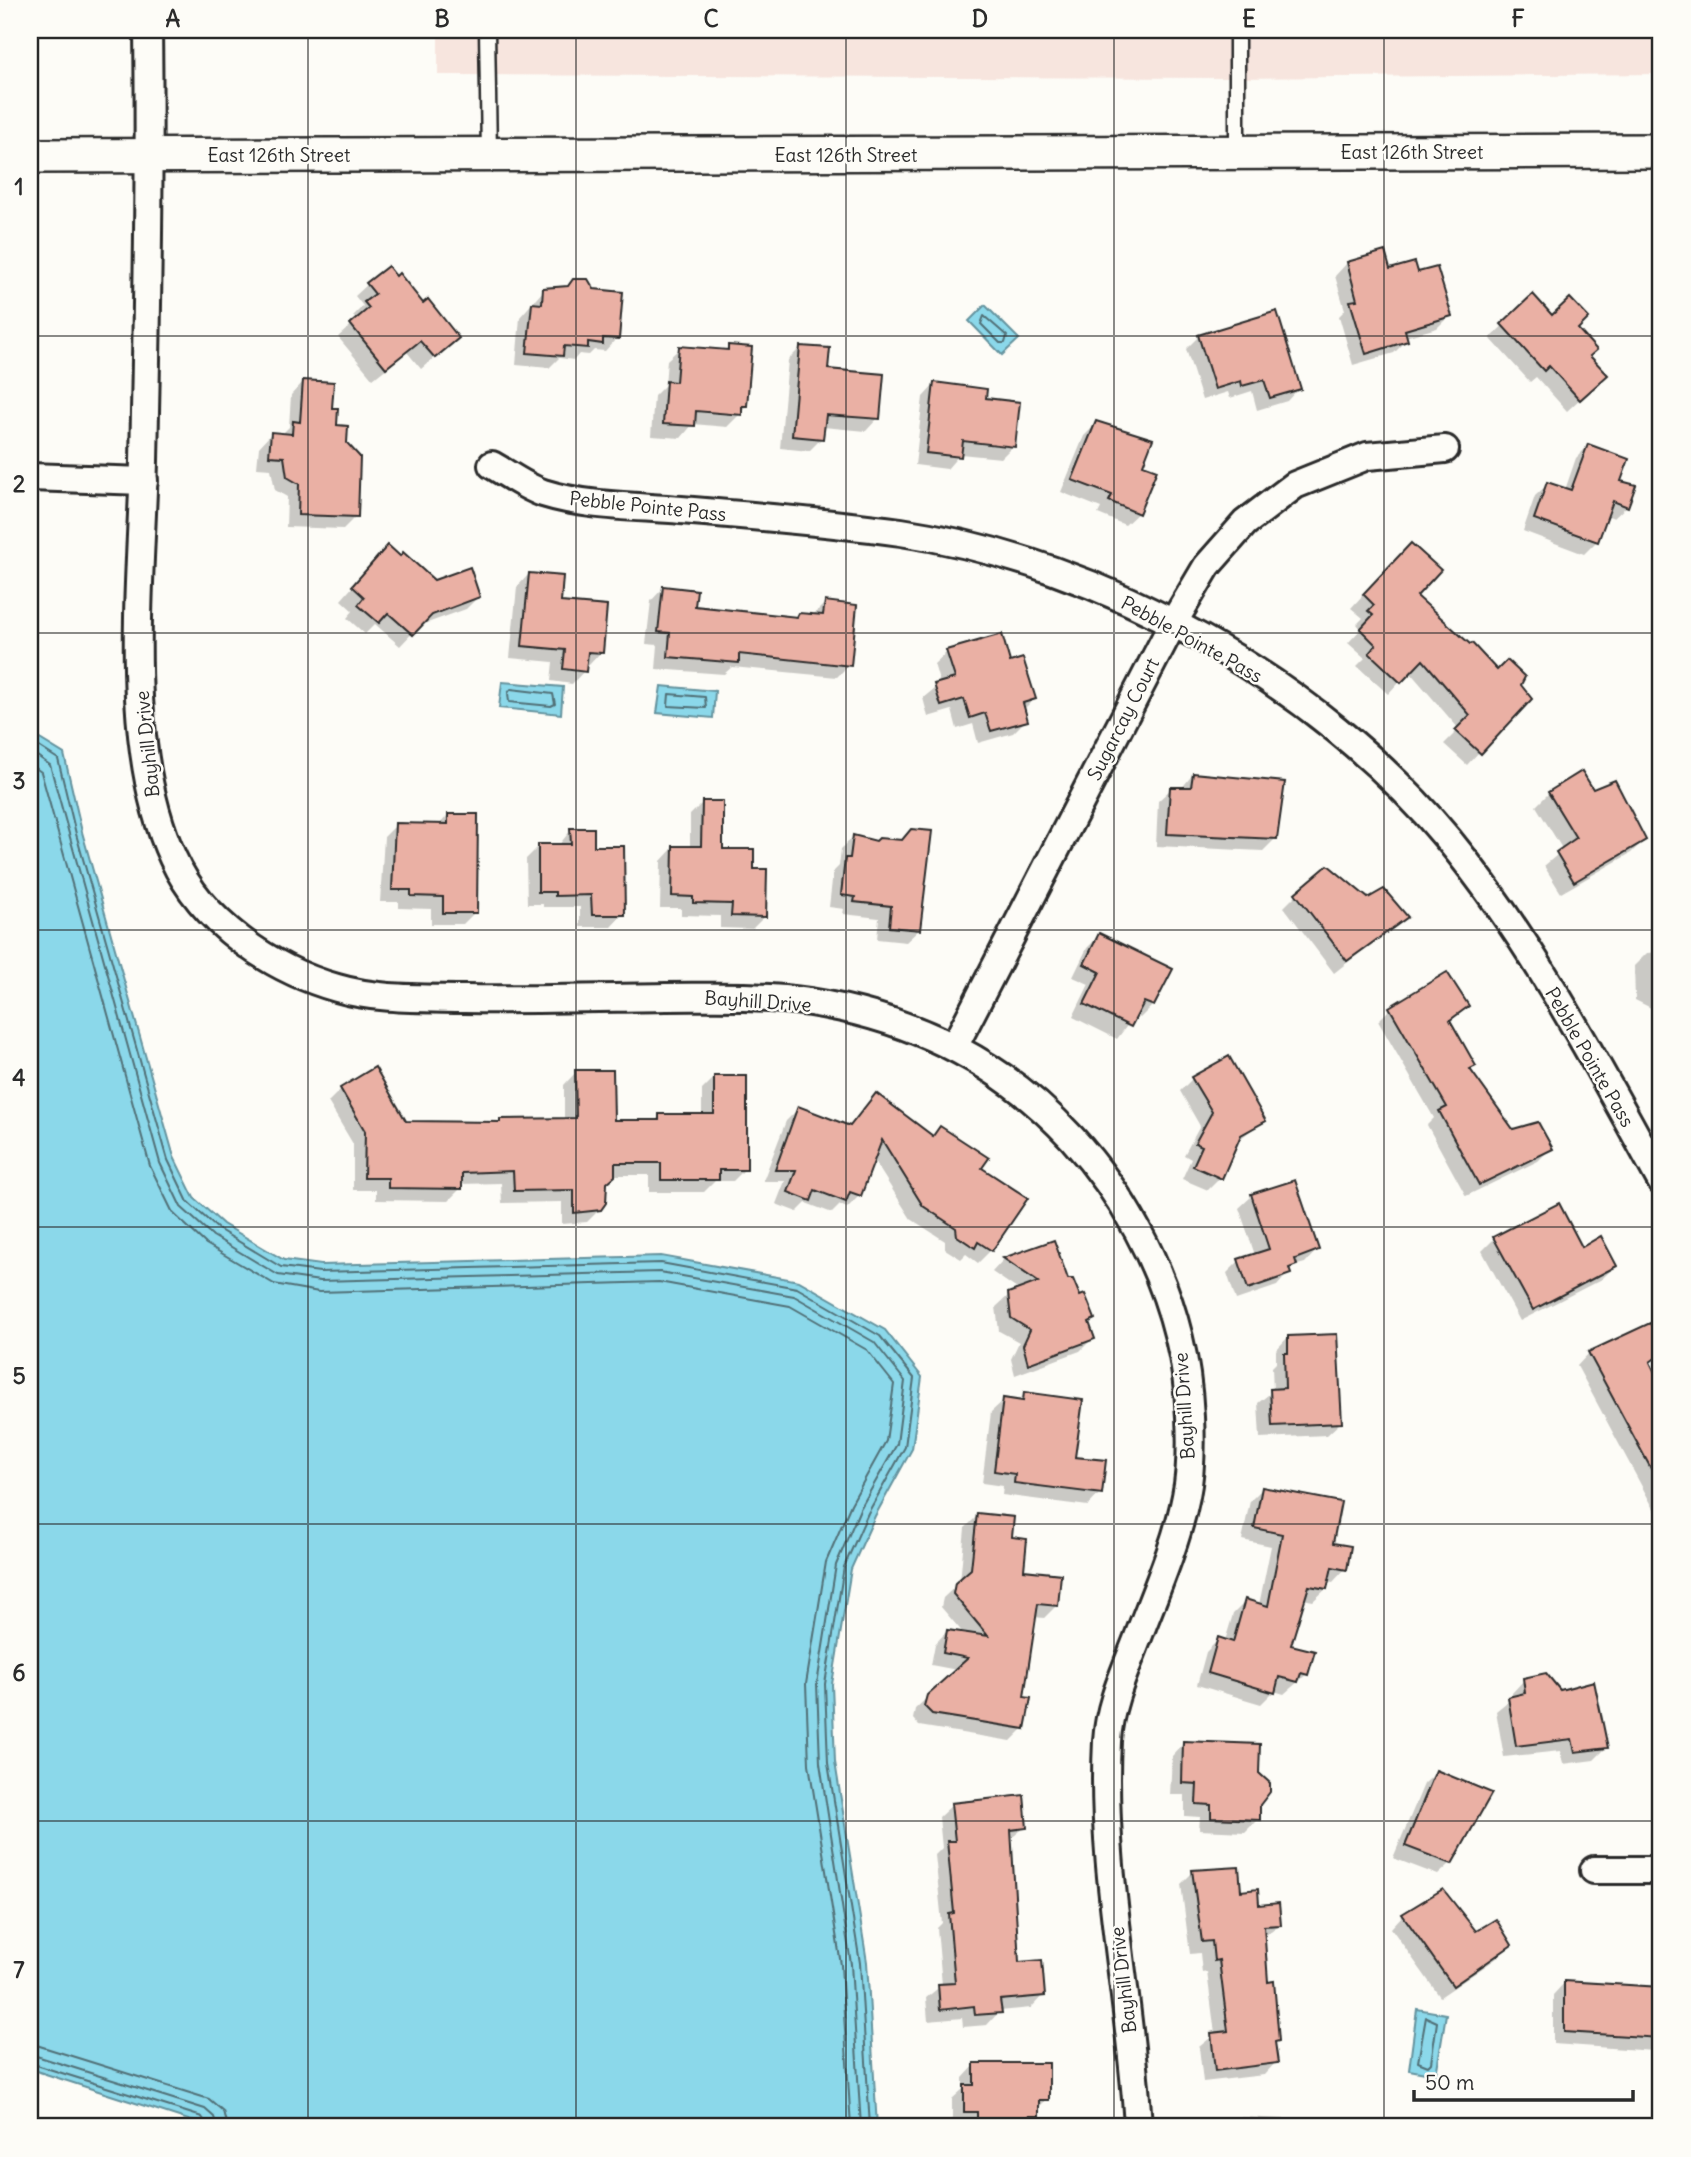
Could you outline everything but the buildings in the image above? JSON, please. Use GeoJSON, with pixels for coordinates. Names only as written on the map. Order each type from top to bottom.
{"type":"FeatureCollection","features":[{"type":"Feature","properties":{"kind":"street","name":"Bayhill Drive"},"geometry":{"type":"LineString","coordinates":[[148,30],[149,155],[140,649],[142,736],[153,808],[174,861],[190,889],[212,915],[249,946],[282,966],[339,989],[408,998],[708,997],[807,1002],[875,1018],[955,1045],[1012,1083],[1049,1114],[1085,1152],[1117,1195],[1145,1243],[1179,1338],[1187,1390],[1187,1493],[1168,1558],[1116,1697],[1107,1736],[1109,1860],[1138,2127]]}},
{"type":"Feature","properties":{"kind":"street","name":"East 126th Street"},"geometry":{"type":"LineString","coordinates":[[30,156],[1661,151]]}},
{"type":"Feature","properties":{"kind":"street","name":"Sugarcay Court"},"geometry":{"type":"LineString","coordinates":[[955,1045],[1172,625],[1207,566],[1245,523],[1295,485],[1367,456],[1445,449]]}},
{"type":"Feature","properties":{"kind":"street","name":"Pebble Pointe Pass"},"geometry":{"type":"LineString","coordinates":[[492,465],[539,492],[579,502],[808,521],[904,533],[977,548],[1052,569],[1172,625],[1228,656],[1304,706],[1366,755],[1445,836],[1491,895],[1555,995],[1660,1178]]}},
{"type":"Feature","properties":{"kind":"street"},"geometry":{"type":"LineString","coordinates":[[30,477],[144,481]]}},
{"type":"Feature","properties":{"kind":"street"},"geometry":{"type":"LineString","coordinates":[[1594,1870],[1661,1870]]}},
{"type":"Feature","properties":{"kind":"lane"},"geometry":{"type":"LineString","coordinates":[[487,30],[489,156]]}},
{"type":"Feature","properties":{"kind":"lane"},"geometry":{"type":"LineString","coordinates":[[1237,30],[1237,153]]}},
{"type":"Feature","properties":{"kind":"shaded area"},"geometry":{"type":"Polygon","coordinates":[[[438,30],[1661,30],[1661,74],[1237,78],[438,75],[438,30]]]}},
{"type":"Feature","properties":{"kind":"water"},"geometry":{"type":"Polygon","coordinates":[[[985,305],[1019,339],[1002,355],[969,321],[985,305]]]}},
{"type":"Feature","properties":{"kind":"water"},"geometry":{"type":"Polygon","coordinates":[[[502,682],[563,687],[561,714],[499,708],[502,682]]]}},
{"type":"Feature","properties":{"kind":"water"},"geometry":{"type":"Polygon","coordinates":[[[661,686],[715,691],[713,718],[657,713],[661,686]]]}},
{"type":"Feature","properties":{"kind":"water"},"geometry":{"type":"Polygon","coordinates":[[[30,733],[64,754],[82,832],[174,1157],[194,1198],[223,1224],[284,1260],[321,1265],[661,1256],[799,1281],[885,1330],[922,1377],[912,1449],[875,1516],[851,1569],[832,1684],[835,1762],[867,1962],[877,2127],[210,2127],[30,2069],[30,733]]]}},
{"type":"Feature","properties":{"kind":"water"},"geometry":{"type":"Polygon","coordinates":[[[1417,2009],[1446,2014],[1436,2075],[1409,2070],[1417,2009]]]}}]}
